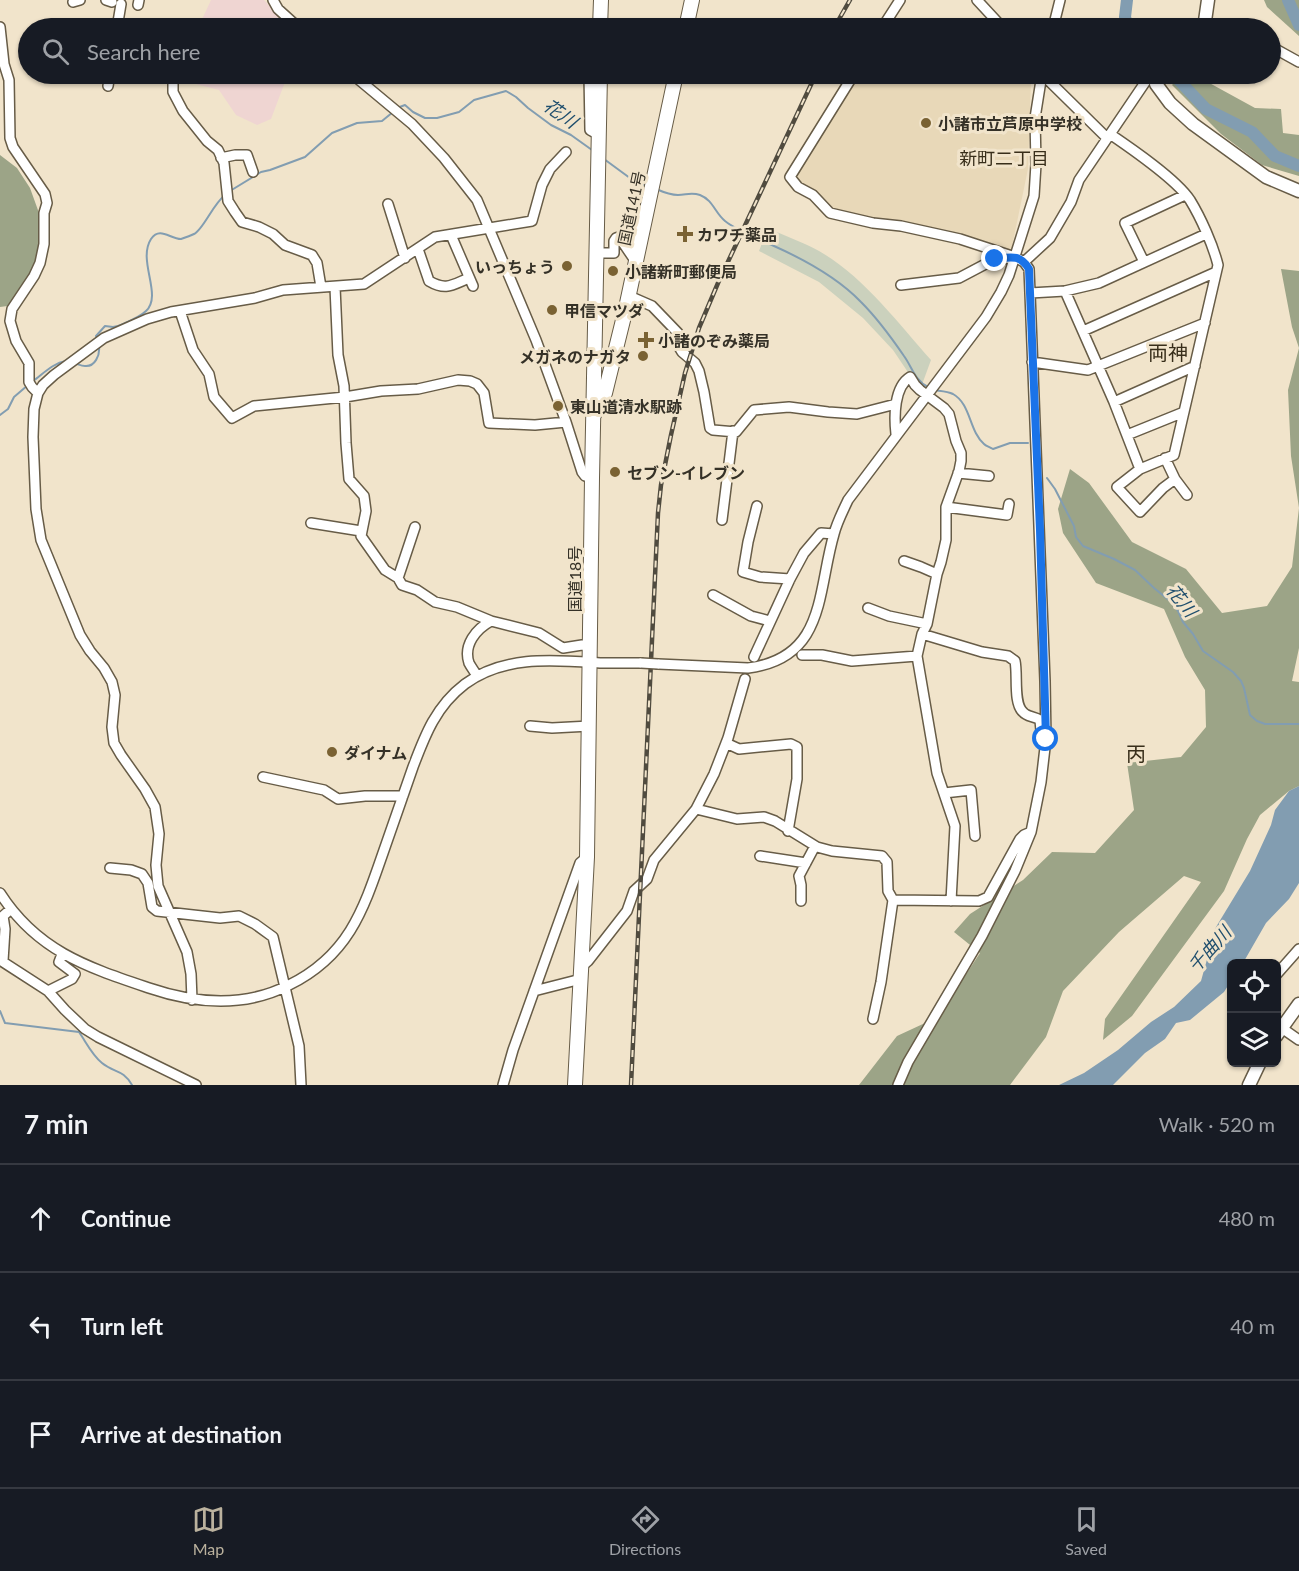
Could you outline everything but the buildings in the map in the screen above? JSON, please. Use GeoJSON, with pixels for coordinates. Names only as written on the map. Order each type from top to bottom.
{"type":"FeatureCollection","features":[{"type":"Feature","properties":{"kind":"highway"},"geometry":{"type":"LineString","coordinates":[[600,18],[601,0]]}},
{"type":"Feature","properties":{"kind":"highway"},"geometry":{"type":"LineString","coordinates":[[688,18],[692,0]]}},
{"type":"Feature","properties":{"kind":"highway","name":"国道18号"},"geometry":{"type":"LineString","coordinates":[[574,1085],[588,857],[593,376],[600,84]]}},
{"type":"Feature","properties":{"kind":"highway","name":"国道141号"},"geometry":{"type":"LineString","coordinates":[[593,417],[602,400],[608,380],[629,296],[674,84]]}},
{"type":"Feature","properties":{"kind":"highway"},"geometry":{"type":"LineString","coordinates":[[593,376],[600,380],[608,380]]}},
{"type":"Feature","properties":{"kind":"main road"},"geometry":{"type":"LineString","coordinates":[[1205,18],[1208,0]]}},
{"type":"Feature","properties":{"kind":"main road"},"geometry":{"type":"LineString","coordinates":[[1156,84],[1170,103],[1193,124],[1266,177],[1299,191]]}},
{"type":"Feature","properties":{"kind":"main road"},"geometry":{"type":"LineString","coordinates":[[1281,1025],[1299,1004]]}},
{"type":"Feature","properties":{"kind":"main road"},"geometry":{"type":"LineString","coordinates":[[1249,1085],[1258,1067]]}},
{"type":"Feature","properties":{"kind":"street"},"geometry":{"type":"LineString","coordinates":[[273,0],[278,9],[288,18]]}},
{"type":"Feature","properties":{"kind":"street"},"geometry":{"type":"LineString","coordinates":[[888,18],[900,0]]}},
{"type":"Feature","properties":{"kind":"street"},"geometry":{"type":"LineString","coordinates":[[977,0],[994,18]]}},
{"type":"Feature","properties":{"kind":"street"},"geometry":{"type":"LineString","coordinates":[[1056,18],[1060,0]]}},
{"type":"Feature","properties":{"kind":"street"},"geometry":{"type":"LineString","coordinates":[[113,2],[115,18]]}},
{"type":"Feature","properties":{"kind":"street"},"geometry":{"type":"LineString","coordinates":[[0,27],[4,64],[9,80],[10,138],[13,147],[45,194],[47,203],[44,213],[44,244],[40,263],[12,309],[10,321],[16,341],[28,363],[29,382],[38,393]]}},
{"type":"Feature","properties":{"kind":"street"},"geometry":{"type":"LineString","coordinates":[[1281,52],[1299,62]]}},
{"type":"Feature","properties":{"kind":"street"},"geometry":{"type":"LineString","coordinates":[[173,84],[173,92],[183,111],[207,141],[218,150],[224,163],[228,201],[242,222],[259,227],[273,234],[285,245],[312,255],[317,263],[321,287]]}},
{"type":"Feature","properties":{"kind":"street"},"geometry":{"type":"LineString","coordinates":[[364,84],[412,124],[444,158],[477,200],[536,340],[582,472],[585,476],[592,478]]}},
{"type":"Feature","properties":{"kind":"street"},"geometry":{"type":"LineString","coordinates":[[589,84],[590,130],[599,135]]}},
{"type":"Feature","properties":{"kind":"street"},"geometry":{"type":"LineString","coordinates":[[848,84],[790,177],[798,187],[813,195],[830,213],[960,239],[1015,257],[1024,262],[1029,269],[1046,739],[1041,782],[1031,832],[1015,871],[982,936],[908,1062],[898,1085]]}},
{"type":"Feature","properties":{"kind":"street"},"geometry":{"type":"LineString","coordinates":[[0,893],[10,909],[33,934],[62,954],[136,984],[192,1000],[224,1002],[248,1000],[273,993],[301,980],[320,966],[340,946],[358,919],[372,886],[426,731],[433,718],[464,684],[497,667],[544,660],[748,668],[771,663],[802,643],[815,619],[834,534],[848,500],[986,317],[1001,292],[1015,257],[1034,196],[1035,118],[1040,84]]}},
{"type":"Feature","properties":{"kind":"street"},"geometry":{"type":"LineString","coordinates":[[1053,84],[1109,136],[1154,167],[1189,199],[1212,245],[1218,265],[1174,454],[1140,469],[1117,487],[1140,512],[1175,479]]}},
{"type":"Feature","properties":{"kind":"street"},"geometry":{"type":"LineString","coordinates":[[1024,262],[1050,238],[1071,202],[1079,180],[1144,84]]}},
{"type":"Feature","properties":{"kind":"street"},"geometry":{"type":"LineString","coordinates":[[192,1000],[187,952],[160,893],[157,880],[159,834],[155,807],[114,742],[112,727],[115,695],[112,682],[80,635],[42,540],[36,509],[33,436],[34,409],[38,393],[54,375],[104,338],[147,319],[283,290],[364,284],[435,237],[532,221],[542,185],[550,169],[566,152]]}},
{"type":"Feature","properties":{"kind":"street"},"geometry":{"type":"LineString","coordinates":[[221,158],[247,155],[253,172]]}},
{"type":"Feature","properties":{"kind":"street"},"geometry":{"type":"LineString","coordinates":[[1144,262],[1125,223],[1185,195]]}},
{"type":"Feature","properties":{"kind":"street"},"geometry":{"type":"LineString","coordinates":[[388,204],[405,258]]}},
{"type":"Feature","properties":{"kind":"street"},"geometry":{"type":"LineString","coordinates":[[1030,293],[1065,291],[1099,283],[1206,234]]}},
{"type":"Feature","properties":{"kind":"street"},"geometry":{"type":"LineString","coordinates":[[418,249],[429,281],[440,287],[471,282],[451,235]]}},
{"type":"Feature","properties":{"kind":"street"},"geometry":{"type":"LineString","coordinates":[[596,253],[614,253],[614,241],[619,237],[636,262]]}},
{"type":"Feature","properties":{"kind":"street"},"geometry":{"type":"LineString","coordinates":[[901,285],[959,278],[995,259],[1015,257]]}},
{"type":"Feature","properties":{"kind":"street"},"geometry":{"type":"LineString","coordinates":[[1083,331],[1216,272]]}},
{"type":"Feature","properties":{"kind":"street"},"geometry":{"type":"LineString","coordinates":[[335,287],[338,355],[345,397],[349,479],[364,496],[366,511],[361,536],[385,570],[398,578],[402,585],[417,590],[435,602],[457,607],[490,621],[539,633],[563,648],[591,646]]}},
{"type":"Feature","properties":{"kind":"street"},"geometry":{"type":"LineString","coordinates":[[1065,291],[1140,469]]}},
{"type":"Feature","properties":{"kind":"street"},"geometry":{"type":"LineString","coordinates":[[629,296],[652,306],[678,333],[679,347],[695,363],[699,371],[710,428],[736,432],[754,410],[789,407],[857,414],[896,404]]}},
{"type":"Feature","properties":{"kind":"street"},"geometry":{"type":"LineString","coordinates":[[180,311],[193,350],[209,374],[214,397],[232,418],[254,406],[381,391],[418,389],[458,380],[477,384],[484,393],[489,423],[535,425],[566,422]]}},
{"type":"Feature","properties":{"kind":"street"},"geometry":{"type":"LineString","coordinates":[[1032,362],[1088,370],[1204,323]]}},
{"type":"Feature","properties":{"kind":"street"},"geometry":{"type":"LineString","coordinates":[[1113,402],[1195,366]]}},
{"type":"Feature","properties":{"kind":"street"},"geometry":{"type":"LineString","coordinates":[[897,434],[896,404],[905,380],[910,376],[915,385],[928,393],[949,414],[956,441],[962,453],[958,473],[946,507],[946,540],[927,624],[917,656],[937,772],[955,826],[951,901]]}},
{"type":"Feature","properties":{"kind":"street"},"geometry":{"type":"LineString","coordinates":[[1127,435],[1184,412]]}},
{"type":"Feature","properties":{"kind":"street"},"geometry":{"type":"LineString","coordinates":[[722,520],[733,432]]}},
{"type":"Feature","properties":{"kind":"street"},"geometry":{"type":"LineString","coordinates":[[1165,459],[1175,479],[1187,495]]}},
{"type":"Feature","properties":{"kind":"street"},"geometry":{"type":"LineString","coordinates":[[958,473],[989,476]]}},
{"type":"Feature","properties":{"kind":"street"},"geometry":{"type":"LineString","coordinates":[[946,507],[1007,515],[1009,504]]}},
{"type":"Feature","properties":{"kind":"street"},"geometry":{"type":"LineString","coordinates":[[757,506],[743,572],[760,577],[790,579]]}},
{"type":"Feature","properties":{"kind":"street"},"geometry":{"type":"LineString","coordinates":[[310,523],[361,531]]}},
{"type":"Feature","properties":{"kind":"street"},"geometry":{"type":"LineString","coordinates":[[398,578],[415,527]]}},
{"type":"Feature","properties":{"kind":"street"},"geometry":{"type":"LineString","coordinates":[[754,657],[804,553],[821,533],[834,534]]}},
{"type":"Feature","properties":{"kind":"street"},"geometry":{"type":"LineString","coordinates":[[904,561],[937,574]]}},
{"type":"Feature","properties":{"kind":"street"},"geometry":{"type":"LineString","coordinates":[[713,595],[751,616],[770,621]]}},
{"type":"Feature","properties":{"kind":"street"},"geometry":{"type":"LineString","coordinates":[[868,608],[889,616],[927,624]]}},
{"type":"Feature","properties":{"kind":"street"},"geometry":{"type":"LineString","coordinates":[[477,676],[469,663],[468,650],[479,627],[490,621]]}},
{"type":"Feature","properties":{"kind":"street"},"geometry":{"type":"LineString","coordinates":[[922,634],[982,652],[1008,656],[1015,661],[1017,701],[1022,712],[1040,720],[1041,734],[1046,739]]}},
{"type":"Feature","properties":{"kind":"street"},"geometry":{"type":"LineString","coordinates":[[802,655],[822,655],[852,661],[917,656]]}},
{"type":"Feature","properties":{"kind":"street"},"geometry":{"type":"LineString","coordinates":[[534,991],[581,973],[627,911],[634,891],[648,879],[654,860],[696,809],[714,774],[726,743],[745,679]]}},
{"type":"Feature","properties":{"kind":"street"},"geometry":{"type":"LineString","coordinates":[[530,726],[552,728],[590,726]]}},
{"type":"Feature","properties":{"kind":"street"},"geometry":{"type":"LineString","coordinates":[[726,743],[739,750],[791,744],[797,747],[797,779],[788,831]]}},
{"type":"Feature","properties":{"kind":"street"},"geometry":{"type":"LineString","coordinates":[[263,777],[324,790],[338,799],[403,796]]}},
{"type":"Feature","properties":{"kind":"street"},"geometry":{"type":"LineString","coordinates":[[944,793],[971,790],[975,836]]}},
{"type":"Feature","properties":{"kind":"street"},"geometry":{"type":"LineString","coordinates":[[696,809],[737,819],[764,817],[775,821],[815,846],[832,851],[882,856],[887,862],[888,891],[893,900],[873,1019]]}},
{"type":"Feature","properties":{"kind":"street"},"geometry":{"type":"LineString","coordinates":[[893,900],[979,901],[988,897],[1020,839],[1031,832]]}},
{"type":"Feature","properties":{"kind":"street"},"geometry":{"type":"LineString","coordinates":[[801,901],[799,876],[815,846]]}},
{"type":"Feature","properties":{"kind":"street"},"geometry":{"type":"LineString","coordinates":[[760,856],[806,863]]}},
{"type":"Feature","properties":{"kind":"street"},"geometry":{"type":"LineString","coordinates":[[503,1085],[513,1050],[580,862],[588,857]]}},
{"type":"Feature","properties":{"kind":"street"},"geometry":{"type":"LineString","coordinates":[[110,868],[131,870],[142,874],[148,883],[152,907],[157,911],[220,918],[238,916],[273,937],[299,1046],[302,1085]]}},
{"type":"Feature","properties":{"kind":"street"},"geometry":{"type":"LineString","coordinates":[[10,909],[3,916],[5,929],[2,960],[48,990],[85,1029],[196,1085]]}},
{"type":"Feature","properties":{"kind":"street"},"geometry":{"type":"LineString","coordinates":[[1281,969],[1299,949]]}},
{"type":"Feature","properties":{"kind":"street"},"geometry":{"type":"LineString","coordinates":[[48,990],[75,976],[73,971],[60,964],[62,954]]}},
{"type":"Feature","properties":{"kind":"street"},"geometry":{"type":"LineString","coordinates":[[1281,1031],[1299,1040]]}},
{"type":"Feature","properties":{"kind":"shaded area"},"geometry":{"type":"Polygon","coordinates":[[[211,0],[264,0],[280,17],[280,18],[203,18],[211,0]]]}},
{"type":"Feature","properties":{"kind":"shaded area"},"geometry":{"type":"Polygon","coordinates":[[[196,84],[284,84],[271,119],[257,125],[236,115],[219,90],[196,84]]]}},
{"type":"Feature","properties":{"kind":"shaded area","name":"小諸市立芦原中学校"},"geometry":{"type":"Polygon","coordinates":[[[847,84],[1031,84],[1028,169],[1011,251],[1015,257],[944,237],[830,213],[790,177],[847,84]]]}},
{"type":"Feature","properties":{"kind":"green space"},"geometry":{"type":"Polygon","coordinates":[[[1264,0],[1299,0],[1299,36],[1281,18],[1267,7],[1264,0]]]}},
{"type":"Feature","properties":{"kind":"green space"},"geometry":{"type":"Polygon","coordinates":[[[1211,84],[1255,108],[1281,109],[1283,133],[1299,135],[1299,176],[1262,165],[1221,134],[1172,85],[1211,84]]]}},
{"type":"Feature","properties":{"kind":"green space"},"geometry":{"type":"Polygon","coordinates":[[[0,155],[17,168],[30,188],[43,224],[43,261],[22,304],[0,307],[0,155]]]}},
{"type":"Feature","properties":{"kind":"green space"},"geometry":{"type":"Polygon","coordinates":[[[768,228],[813,248],[835,261],[879,301],[931,360],[920,390],[893,350],[863,318],[819,282],[759,251],[768,228]]]}},
{"type":"Feature","properties":{"kind":"green space"},"geometry":{"type":"Polygon","coordinates":[[[1281,269],[1299,271],[1299,348],[1292,327],[1281,269]]]}},
{"type":"Feature","properties":{"kind":"green space"},"geometry":{"type":"Polygon","coordinates":[[[1299,348],[1299,508],[1291,456],[1288,390],[1299,348]]]}},
{"type":"Feature","properties":{"kind":"green space"},"geometry":{"type":"Polygon","coordinates":[[[1070,469],[1089,483],[1132,542],[1186,569],[1222,613],[1267,606],[1292,567],[1299,508],[1299,648],[1292,681],[1299,682],[1299,786],[1289,791],[1260,815],[1224,891],[1132,1016],[1103,1040],[1105,1019],[1201,882],[1184,876],[1119,932],[1063,991],[1046,1037],[1010,1085],[859,1085],[897,1036],[938,1017],[980,953],[954,932],[970,914],[1023,880],[1052,852],[1095,853],[1134,810],[1127,763],[1181,757],[1206,727],[1205,690],[1185,657],[1164,609],[1096,583],[1063,533],[1058,509],[1070,469]]]}},
{"type":"Feature","properties":{"kind":"water","name":"千曲川"},"geometry":{"type":"Polygon","coordinates":[[[1299,786],[1299,883],[1289,899],[1266,923],[1245,959],[1227,959],[1227,987],[1224,992],[1190,1020],[1176,1023],[1165,1039],[1145,1053],[1113,1085],[1059,1085],[1084,1073],[1118,1050],[1151,1022],[1174,1007],[1201,981],[1216,927],[1250,871],[1271,825],[1275,810],[1289,791],[1299,786]]]}},
{"type":"Feature","properties":{"kind":"waterway"},"geometry":{"type":"LineString","coordinates":[[1125,18],[1127,0]]}},
{"type":"Feature","properties":{"kind":"waterway"},"geometry":{"type":"LineString","coordinates":[[1288,0],[1299,25]]}},
{"type":"Feature","properties":{"kind":"waterway"},"geometry":{"type":"LineString","coordinates":[[1182,84],[1206,109],[1252,132],[1275,156],[1299,166]]}},
{"type":"Feature","properties":{"kind":"waterway","name":"花川"},"geometry":{"type":"LineString","coordinates":[[397,108],[405,105],[425,118],[437,118],[459,112],[474,100],[506,91],[551,125],[571,135],[592,150]]}},
{"type":"Feature","properties":{"kind":"waterway","name":"花川"},"geometry":{"type":"LineString","coordinates":[[230,191],[261,172],[305,157],[332,133],[357,123],[382,121],[393,112]]}},
{"type":"Feature","properties":{"kind":"waterway","name":"花川"},"geometry":{"type":"LineString","coordinates":[[604,159],[634,181],[648,186]]}},
{"type":"Feature","properties":{"kind":"waterway","name":"花川"},"geometry":{"type":"LineString","coordinates":[[656,189],[672,194],[694,194],[704,197],[730,224],[748,235],[797,257],[842,285],[878,321],[917,377],[928,387]]}},
{"type":"Feature","properties":{"kind":"waterway","name":"花川"},"geometry":{"type":"LineString","coordinates":[[97,339],[96,336],[105,326],[118,326],[133,320],[146,311],[151,304],[147,248],[154,235],[162,233],[181,239],[194,234],[225,195]]}},
{"type":"Feature","properties":{"kind":"waterway","name":"花川"},"geometry":{"type":"LineString","coordinates":[[74,363],[84,366],[92,365],[98,357],[99,347]]}},
{"type":"Feature","properties":{"kind":"waterway","name":"花川"},"geometry":{"type":"LineString","coordinates":[[33,381],[52,366],[66,361]]}},
{"type":"Feature","properties":{"kind":"waterway","name":"花川"},"geometry":{"type":"LineString","coordinates":[[0,415],[8,409],[14,397],[28,385]]}},
{"type":"Feature","properties":{"kind":"waterway","name":"花川"},"geometry":{"type":"LineString","coordinates":[[934,390],[951,393],[959,398],[979,439],[993,449],[1010,443],[1028,443]]}},
{"type":"Feature","properties":{"kind":"waterway","name":"花川"},"geometry":{"type":"LineString","coordinates":[[1047,478],[1074,526],[1076,537],[1083,546],[1135,570],[1170,601],[1203,651],[1233,672],[1241,681],[1250,715],[1265,724],[1299,724]]}},
{"type":"Feature","properties":{"kind":"waterway"},"geometry":{"type":"LineString","coordinates":[[0,1011],[5,1023],[79,1032],[98,1060],[125,1076],[132,1085]]}},
{"type":"Feature","properties":{"kind":"railway"},"geometry":{"type":"LineString","coordinates":[[840,18],[850,0]]}},
{"type":"Feature","properties":{"kind":"railway"},"geometry":{"type":"LineString","coordinates":[[631,1085],[661,485],[685,373],[699,328],[811,84]]}},
{"type":"Feature","properties":{"kind":"place","name":"小諸市立芦原中学校"},"geometry":{"type":"Point","coordinates":[926,123]}},
{"type":"Feature","properties":{"kind":"place","name":"カワチ薬品"},"geometry":{"type":"Point","coordinates":[685,234]}},
{"type":"Feature","properties":{"kind":"place","name":"いっちょう"},"geometry":{"type":"Point","coordinates":[567,266]}},
{"type":"Feature","properties":{"kind":"place","name":"小諸新町郵便局"},"geometry":{"type":"Point","coordinates":[613,271]}},
{"type":"Feature","properties":{"kind":"place","name":"甲信マツダ"},"geometry":{"type":"Point","coordinates":[552,310]}},
{"type":"Feature","properties":{"kind":"place","name":"小諸のぞみ薬局"},"geometry":{"type":"Point","coordinates":[646,340]}},
{"type":"Feature","properties":{"kind":"place","name":"メガネのナガタ"},"geometry":{"type":"Point","coordinates":[643,356]}},
{"type":"Feature","properties":{"kind":"place","name":"東山道清水駅跡"},"geometry":{"type":"Point","coordinates":[558,406]}},
{"type":"Feature","properties":{"kind":"place","name":"セブン-イレブン"},"geometry":{"type":"Point","coordinates":[615,472]}},
{"type":"Feature","properties":{"kind":"place","name":"ダイナム"},"geometry":{"type":"Point","coordinates":[332,752]}},
{"type":"Feature","properties":{"kind":"district","name":"新町二丁目"},"geometry":{"type":"Point","coordinates":[1004,158]}},
{"type":"Feature","properties":{"kind":"district","name":"両神"},"geometry":{"type":"Point","coordinates":[1168,352]}},
{"type":"Feature","properties":{"kind":"district","name":"丙"},"geometry":{"type":"Point","coordinates":[1136,753]}},
{"type":"Feature","properties":{"kind":"route"},"geometry":{"type":"LineString","coordinates":[[995,259],[1015,257],[1024,262],[1029,269],[1046,739]]}}]}
